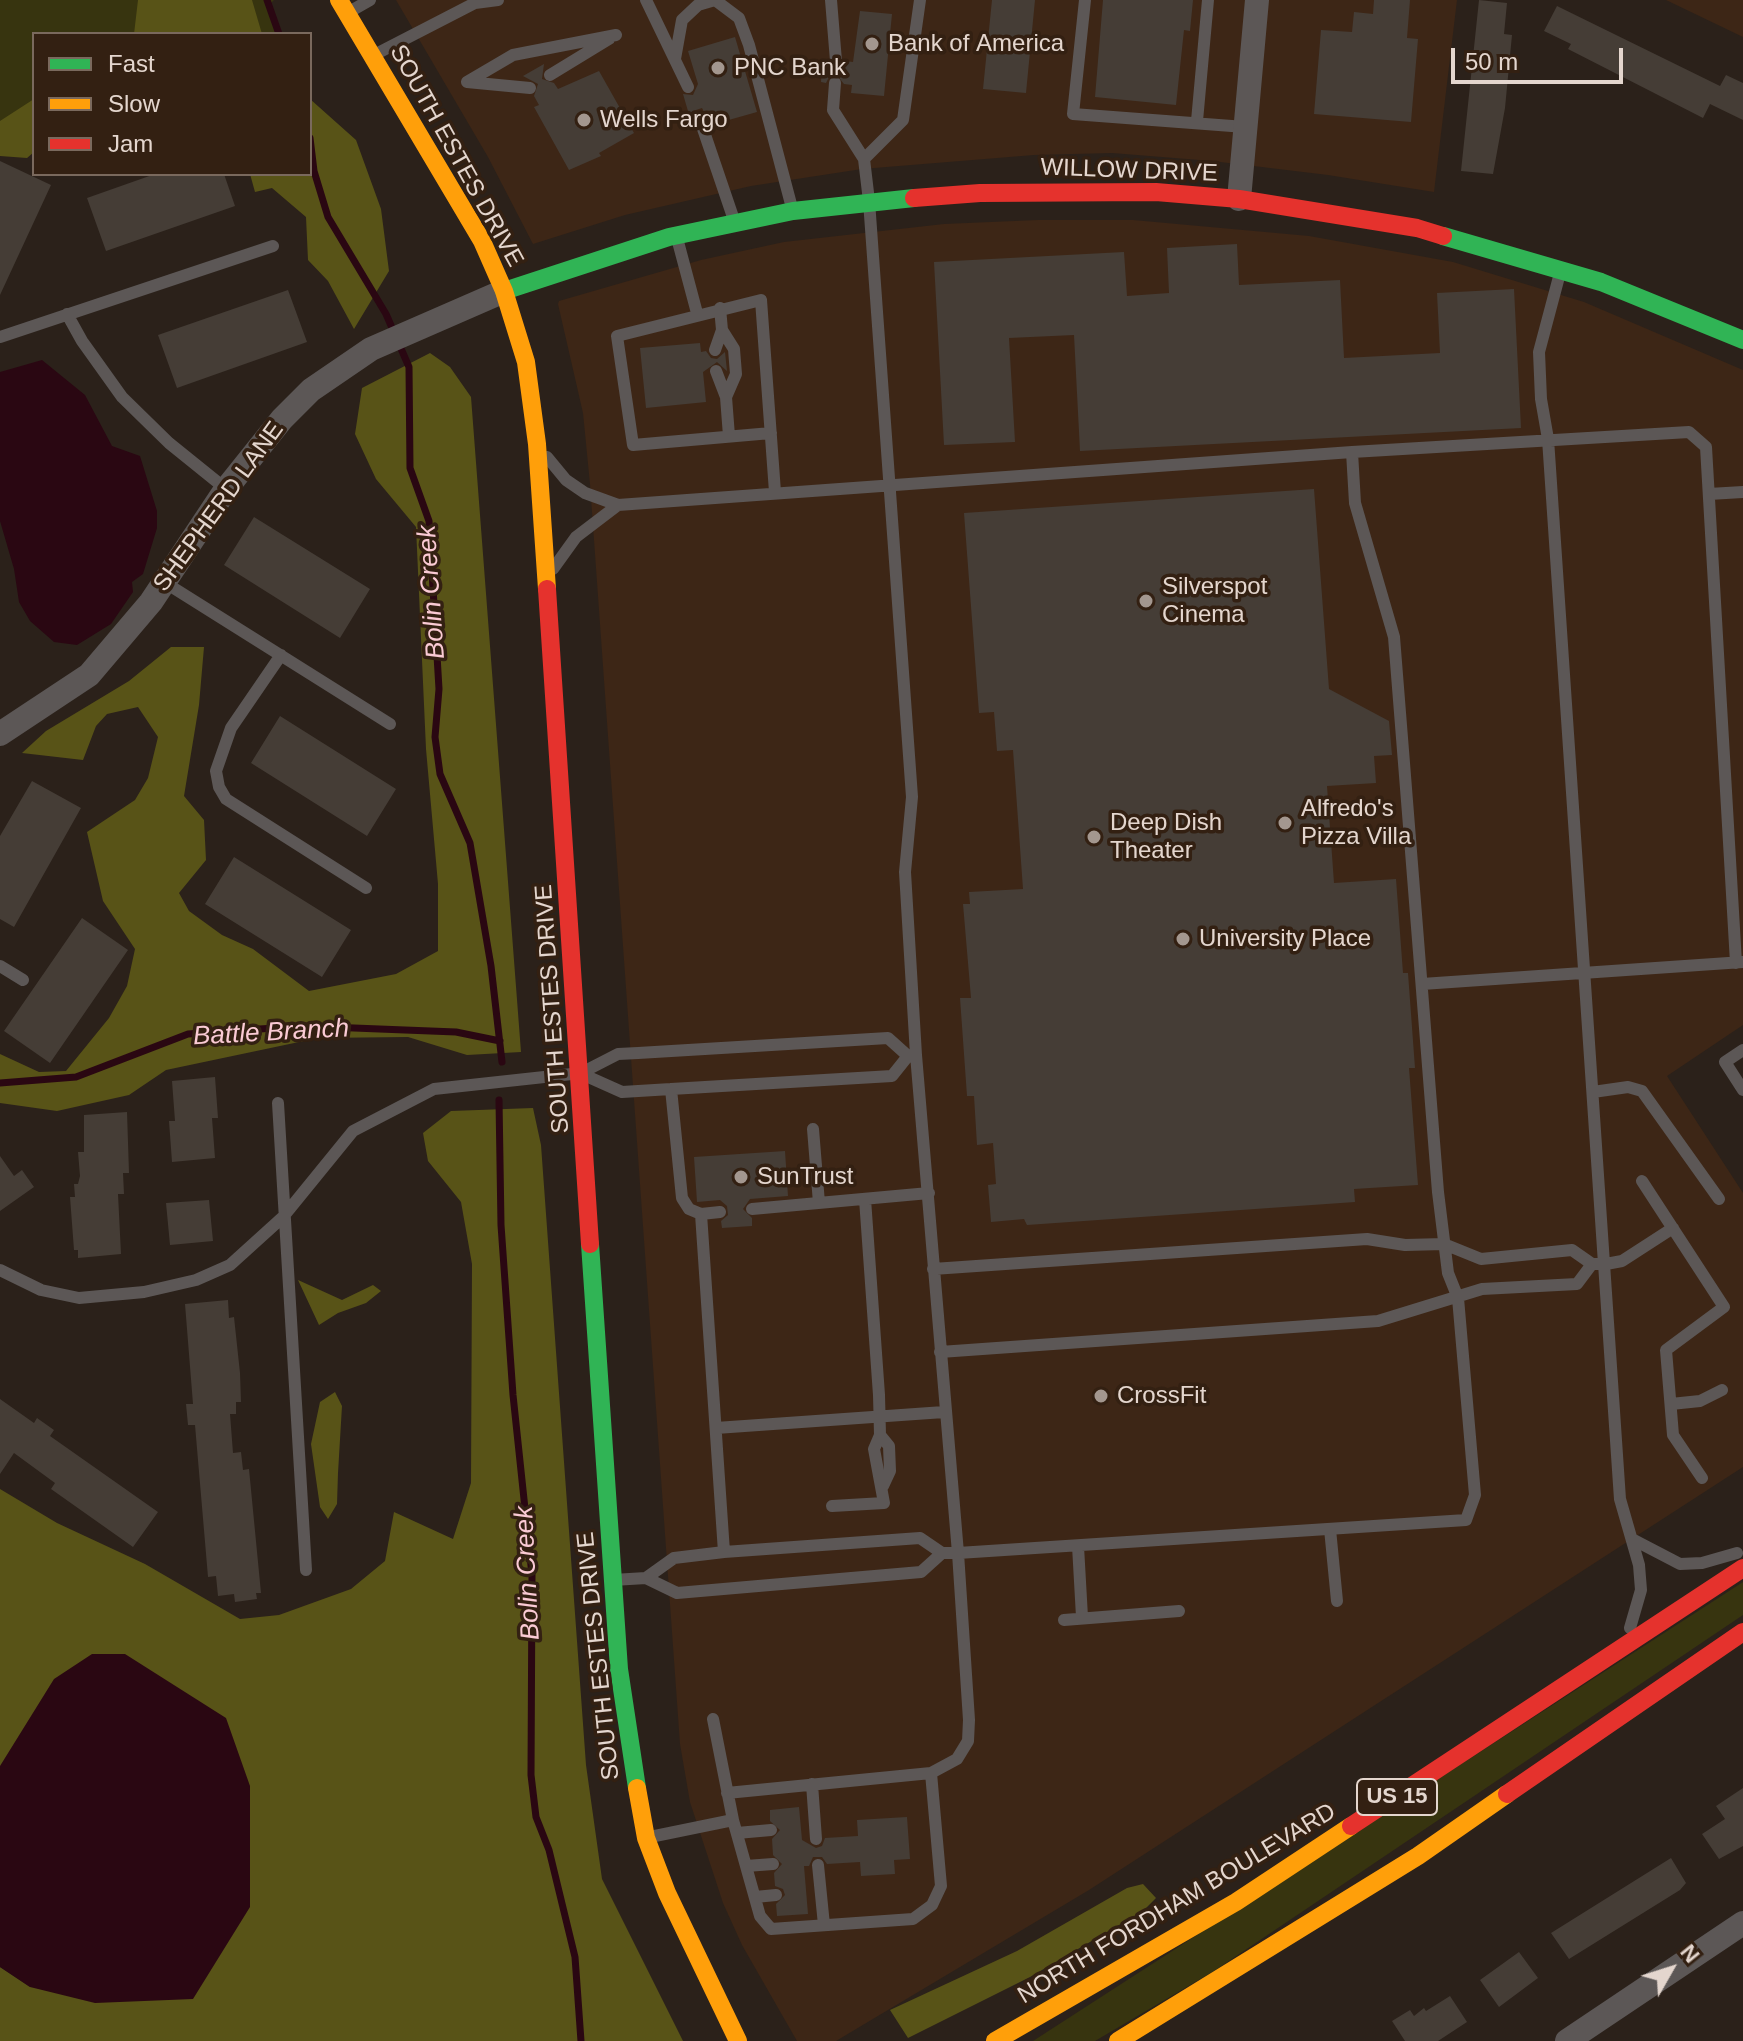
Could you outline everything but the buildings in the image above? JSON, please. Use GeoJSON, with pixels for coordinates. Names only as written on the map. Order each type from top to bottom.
{"type":"FeatureCollection","features":[{"type":"Feature","properties":{"kind":"main road","name":"SOUTH ESTES DRIVE"},"geometry":{"type":"LineString","coordinates":[[342,7],[456,195],[504,291],[526,362],[537,444],[613,1580],[628,1738],[646,1838],[667,1893],[738,2041]]}},
{"type":"Feature","properties":{"kind":"main road","name":"WILLOW DRIVE"},"geometry":{"type":"LineString","coordinates":[[504,291],[676,235],[793,211],[869,201],[1073,191],[1239,199],[1417,228],[1561,268],[1664,305],[1743,340]]}},
{"type":"Feature","properties":{"kind":"main road","name":"NORTH FORDHAM BOULEVARD"},"geometry":{"type":"LineString","coordinates":[[995,2041],[1236,1902],[1743,1568]]}},
{"type":"Feature","properties":{"kind":"main road","name":"US 15"},"geometry":{"type":"LineString","coordinates":[[1118,2041],[1418,1856],[1743,1632]]}},
{"type":"Feature","properties":{"kind":"street"},"geometry":{"type":"LineString","coordinates":[[1239,199],[1257,0]]}},
{"type":"Feature","properties":{"kind":"street","name":"SHEPHERD LANE"},"geometry":{"type":"LineString","coordinates":[[0,734],[89,675],[164,582],[226,489],[282,419],[311,390],[371,349],[504,291]]}},
{"type":"Feature","properties":{"kind":"street"},"geometry":{"type":"LineString","coordinates":[[1567,2041],[1743,1923]]}},
{"type":"Feature","properties":{"kind":"lane"},"geometry":{"type":"LineString","coordinates":[[342,7],[370,0]]}},
{"type":"Feature","properties":{"kind":"lane"},"geometry":{"type":"LineString","coordinates":[[372,56],[475,3],[498,0]]}},
{"type":"Feature","properties":{"kind":"lane"},"geometry":{"type":"LineString","coordinates":[[646,0],[688,87]]}},
{"type":"Feature","properties":{"kind":"lane"},"geometry":{"type":"LineString","coordinates":[[675,59],[682,20],[698,5],[715,0],[739,18],[793,211]]}},
{"type":"Feature","properties":{"kind":"lane"},"geometry":{"type":"LineString","coordinates":[[831,0],[836,61]]}},
{"type":"Feature","properties":{"kind":"lane"},"geometry":{"type":"LineString","coordinates":[[864,159],[903,120],[920,0]]}},
{"type":"Feature","properties":{"kind":"lane"},"geometry":{"type":"LineString","coordinates":[[1085,0],[1073,114],[1245,127]]}},
{"type":"Feature","properties":{"kind":"lane"},"geometry":{"type":"LineString","coordinates":[[1197,121],[1208,0]]}},
{"type":"Feature","properties":{"kind":"lane"},"geometry":{"type":"LineString","coordinates":[[530,88],[467,82],[513,55],[616,35],[550,75]]}},
{"type":"Feature","properties":{"kind":"lane"},"geometry":{"type":"LineString","coordinates":[[727,1793],[931,1773],[957,1759],[968,1741],[958,1553],[944,1412],[929,1193],[912,1055],[905,872],[912,797],[869,201],[864,159],[833,110],[835,83]]}},
{"type":"Feature","properties":{"kind":"lane"},"geometry":{"type":"LineString","coordinates":[[699,117],[735,222]]}},
{"type":"Feature","properties":{"kind":"lane"},"geometry":{"type":"LineString","coordinates":[[676,235],[697,313]]}},
{"type":"Feature","properties":{"kind":"lane"},"geometry":{"type":"LineString","coordinates":[[0,337],[273,246]]}},
{"type":"Feature","properties":{"kind":"lane"},"geometry":{"type":"LineString","coordinates":[[1561,268],[1539,352],[1541,399],[1548,439],[1593,1092],[1599,1264],[1620,1499],[1639,1565],[1641,1590],[1622,1650]]}},
{"type":"Feature","properties":{"kind":"lane"},"geometry":{"type":"LineString","coordinates":[[771,433],[633,445],[617,336],[697,313],[761,300],[771,433],[775,492]]}},
{"type":"Feature","properties":{"kind":"lane"},"geometry":{"type":"LineString","coordinates":[[715,350],[722,330],[720,308]]}},
{"type":"Feature","properties":{"kind":"lane"},"geometry":{"type":"LineString","coordinates":[[67,314],[122,397],[169,443],[226,489]]}},
{"type":"Feature","properties":{"kind":"lane"},"geometry":{"type":"LineString","coordinates":[[722,330],[734,349],[736,374],[726,397]]}},
{"type":"Feature","properties":{"kind":"lane"},"geometry":{"type":"LineString","coordinates":[[716,371],[726,397],[729,436]]}},
{"type":"Feature","properties":{"kind":"lane"},"geometry":{"type":"LineString","coordinates":[[537,444],[566,480],[585,493],[618,505],[889,483],[1689,432],[1706,447],[1740,962],[1422,984]]}},
{"type":"Feature","properties":{"kind":"lane"},"geometry":{"type":"LineString","coordinates":[[646,1578],[674,1558],[920,1538],[942,1553],[958,1553],[1466,1520],[1475,1495],[1458,1298],[1448,1273],[1444,1244],[1394,637],[1355,503],[1352,452]]}},
{"type":"Feature","properties":{"kind":"lane"},"geometry":{"type":"LineString","coordinates":[[1709,494],[1743,492]]}},
{"type":"Feature","properties":{"kind":"lane"},"geometry":{"type":"LineString","coordinates":[[546,579],[576,537],[618,505]]}},
{"type":"Feature","properties":{"kind":"lane"},"geometry":{"type":"LineString","coordinates":[[164,582],[390,724]]}},
{"type":"Feature","properties":{"kind":"lane"},"geometry":{"type":"LineString","coordinates":[[281,655],[231,728],[216,771],[219,787],[226,799],[366,888]]}},
{"type":"Feature","properties":{"kind":"lane"},"geometry":{"type":"LineString","coordinates":[[0,966],[23,980]]}},
{"type":"Feature","properties":{"kind":"lane"},"geometry":{"type":"LineString","coordinates":[[0,1270],[41,1290],[79,1298],[144,1292],[196,1280],[230,1265],[283,1217],[333,1151],[353,1131],[434,1089],[581,1073],[618,1054],[888,1038],[912,1055]]}},
{"type":"Feature","properties":{"kind":"lane"},"geometry":{"type":"LineString","coordinates":[[1743,1050],[1725,1062],[1743,1090]]}},
{"type":"Feature","properties":{"kind":"lane"},"geometry":{"type":"LineString","coordinates":[[581,1073],[622,1092],[892,1076],[912,1055]]}},
{"type":"Feature","properties":{"kind":"lane"},"geometry":{"type":"LineString","coordinates":[[1593,1092],[1628,1087],[1642,1091],[1719,1199]]}},
{"type":"Feature","properties":{"kind":"lane"},"geometry":{"type":"LineString","coordinates":[[671,1089],[682,1198],[689,1209],[701,1214],[720,1212]]}},
{"type":"Feature","properties":{"kind":"lane"},"geometry":{"type":"LineString","coordinates":[[278,1103],[306,1570]]}},
{"type":"Feature","properties":{"kind":"lane"},"geometry":{"type":"LineString","coordinates":[[813,1129],[819,1203]]}},
{"type":"Feature","properties":{"kind":"lane"},"geometry":{"type":"LineString","coordinates":[[1642,1181],[1724,1307],[1666,1350],[1673,1435],[1702,1478]]}},
{"type":"Feature","properties":{"kind":"lane"},"geometry":{"type":"LineString","coordinates":[[752,1209],[929,1193]]}},
{"type":"Feature","properties":{"kind":"lane"},"geometry":{"type":"LineString","coordinates":[[832,1506],[884,1503],[874,1449],[880,1435],[880,1416],[865,1199]]}},
{"type":"Feature","properties":{"kind":"lane"},"geometry":{"type":"LineString","coordinates":[[701,1214],[724,1552]]}},
{"type":"Feature","properties":{"kind":"lane"},"geometry":{"type":"LineString","coordinates":[[933,1269],[1367,1239],[1405,1245],[1444,1244],[1481,1259],[1572,1250],[1599,1264],[1622,1261],[1673,1228]]}},
{"type":"Feature","properties":{"kind":"lane"},"geometry":{"type":"LineString","coordinates":[[940,1352],[1378,1321],[1482,1289],[1577,1284],[1599,1264]]}},
{"type":"Feature","properties":{"kind":"lane"},"geometry":{"type":"LineString","coordinates":[[1671,1404],[1700,1401],[1722,1390]]}},
{"type":"Feature","properties":{"kind":"lane"},"geometry":{"type":"LineString","coordinates":[[716,1428],[944,1412]]}},
{"type":"Feature","properties":{"kind":"lane"},"geometry":{"type":"LineString","coordinates":[[1330,1529],[1337,1601]]}},
{"type":"Feature","properties":{"kind":"lane"},"geometry":{"type":"LineString","coordinates":[[1632,1539],[1680,1564],[1702,1563],[1743,1552]]}},
{"type":"Feature","properties":{"kind":"lane"},"geometry":{"type":"LineString","coordinates":[[1078,1546],[1082,1617]]}},
{"type":"Feature","properties":{"kind":"lane"},"geometry":{"type":"LineString","coordinates":[[613,1580],[646,1578],[677,1593],[921,1572],[942,1553]]}},
{"type":"Feature","properties":{"kind":"lane"},"geometry":{"type":"LineString","coordinates":[[1064,1620],[1179,1611]]}},
{"type":"Feature","properties":{"kind":"lane"},"geometry":{"type":"LineString","coordinates":[[713,1719],[733,1820],[760,1916],[771,1929],[913,1919],[932,1905],[941,1886],[931,1773]]}},
{"type":"Feature","properties":{"kind":"lane"},"geometry":{"type":"LineString","coordinates":[[801,1828],[816,1833],[812,1784]]}},
{"type":"Feature","properties":{"kind":"lane"},"geometry":{"type":"LineString","coordinates":[[646,1838],[733,1820]]}},
{"type":"Feature","properties":{"kind":"lane"},"geometry":{"type":"LineString","coordinates":[[737,1833],[771,1830]]}},
{"type":"Feature","properties":{"kind":"lane"},"geometry":{"type":"LineString","coordinates":[[746,1866],[773,1864]]}},
{"type":"Feature","properties":{"kind":"lane"},"geometry":{"type":"LineString","coordinates":[[818,1865],[824,1925]]}},
{"type":"Feature","properties":{"kind":"lane"},"geometry":{"type":"LineString","coordinates":[[806,1892],[821,1891]]}},
{"type":"Feature","properties":{"kind":"lane"},"geometry":{"type":"LineString","coordinates":[[755,1897],[776,1895]]}},
{"type":"Feature","properties":{"kind":"shaded area"},"geometry":{"type":"Polygon","coordinates":[[[0,0],[274,0],[270,4],[278,32],[32,32],[32,145],[0,155],[0,0]]]}},
{"type":"Feature","properties":{"kind":"shaded area"},"geometry":{"type":"Polygon","coordinates":[[[138,0],[252,0],[261,32],[134,32],[138,0]]]}},
{"type":"Feature","properties":{"kind":"shaded area"},"geometry":{"type":"Polygon","coordinates":[[[396,0],[1457,0],[1434,192],[1212,161],[1112,153],[1034,155],[862,169],[751,186],[625,215],[533,244],[488,157],[396,0]]]}},
{"type":"Feature","properties":{"kind":"shaded area"},"geometry":{"type":"Polygon","coordinates":[[[1666,0],[1743,0],[1743,37],[1666,0]]]}},
{"type":"Feature","properties":{"kind":"shaded area"},"geometry":{"type":"Polygon","coordinates":[[[32,100],[32,154],[27,158],[0,156],[0,121],[32,100]]]}},
{"type":"Feature","properties":{"kind":"shaded area"},"geometry":{"type":"Polygon","coordinates":[[[312,101],[356,140],[381,209],[389,271],[354,329],[328,281],[308,260],[306,217],[272,188],[255,192],[251,176],[312,176],[312,101]]]}},
{"type":"Feature","properties":{"kind":"shaded area","name":"University Place"},"geometry":{"type":"Polygon","coordinates":[[[1133,220],[1309,236],[1453,262],[1584,302],[1743,370],[1743,1025],[1667,1076],[1743,1193],[1743,1467],[1089,1890],[836,2041],[797,2041],[742,1945],[723,1903],[690,1802],[680,1744],[590,484],[583,413],[558,304],[559,301],[701,260],[784,242],[944,224],[1133,220]]]}},
{"type":"Feature","properties":{"kind":"shaded area"},"geometry":{"type":"Polygon","coordinates":[[[430,353],[450,367],[471,397],[521,1052],[467,1055],[408,1037],[318,1038],[166,1070],[129,1095],[57,1111],[0,1103],[0,1054],[39,1072],[66,1071],[109,1018],[127,986],[135,949],[103,901],[87,832],[135,800],[148,778],[158,737],[138,707],[107,714],[96,726],[83,760],[22,753],[46,731],[129,681],[171,647],[204,647],[199,705],[184,796],[204,820],[206,860],[179,893],[189,911],[222,935],[253,949],[309,991],[396,974],[438,951],[438,884],[426,749],[416,527],[376,479],[355,434],[362,388],[430,353]]]}},
{"type":"Feature","properties":{"kind":"shaded area"},"geometry":{"type":"Polygon","coordinates":[[[42,360],[85,395],[112,446],[140,456],[157,511],[157,528],[143,574],[132,582],[133,592],[111,624],[77,645],[54,642],[30,621],[19,602],[14,569],[0,521],[0,372],[42,360]]]}},
{"type":"Feature","properties":{"kind":"shaded area"},"geometry":{"type":"Polygon","coordinates":[[[533,1108],[541,1145],[586,1765],[602,1879],[683,2041],[0,2041],[0,1967],[30,1987],[0,1766],[0,1489],[57,1523],[145,1564],[240,1619],[279,1615],[351,1589],[385,1561],[394,1512],[453,1539],[471,1483],[472,1264],[461,1202],[428,1161],[423,1133],[451,1111],[533,1108]]]}},
{"type":"Feature","properties":{"kind":"shaded area"},"geometry":{"type":"Polygon","coordinates":[[[298,1280],[342,1300],[373,1285],[381,1291],[366,1303],[338,1313],[319,1325],[298,1280]]]}},
{"type":"Feature","properties":{"kind":"shaded area"},"geometry":{"type":"Polygon","coordinates":[[[335,1392],[342,1406],[337,1504],[328,1519],[320,1507],[311,1444],[320,1402],[335,1392]]]}},
{"type":"Feature","properties":{"kind":"shaded area"},"geometry":{"type":"Polygon","coordinates":[[[1743,1582],[1743,1615],[1214,1971],[1095,2041],[1033,2041],[1743,1582]]]}},
{"type":"Feature","properties":{"kind":"shaded area"},"geometry":{"type":"Polygon","coordinates":[[[92,1654],[125,1654],[226,1718],[250,1786],[250,1907],[193,1999],[95,2003],[30,1987],[0,1967],[0,1766],[54,1679],[92,1654]]]}},
{"type":"Feature","properties":{"kind":"shaded area"},"geometry":{"type":"Polygon","coordinates":[[[1143,1884],[1156,1898],[1143,1911],[1030,1977],[908,2038],[890,2010],[1017,1951],[1127,1888],[1143,1884]]]}},
{"type":"Feature","properties":{"kind":"waterway","name":"Bolin Creek"},"geometry":{"type":"LineString","coordinates":[[267,0],[278,32]]}},
{"type":"Feature","properties":{"kind":"waterway","name":"Bolin Creek"},"geometry":{"type":"LineString","coordinates":[[312,154],[328,217],[386,314],[409,367],[410,468],[429,521],[439,689],[435,737],[440,774],[470,843],[491,966],[502,1062]]}},
{"type":"Feature","properties":{"kind":"waterway","name":"Battle Branch"},"geometry":{"type":"LineString","coordinates":[[0,1083],[76,1077],[188,1034],[303,1026],[456,1032],[500,1041]]}},
{"type":"Feature","properties":{"kind":"waterway","name":"Bolin Creek"},"geometry":{"type":"LineString","coordinates":[[499,1100],[501,1225],[513,1395],[532,1575],[531,1775],[536,1817],[549,1850],[575,1957],[581,2041]]}},
{"type":"Feature","properties":{"kind":"traffic: fast"},"geometry":{"type":"LineString","coordinates":[[504,291],[669,237],[793,211],[914,198]]}},
{"type":"Feature","properties":{"kind":"traffic: fast"},"geometry":{"type":"LineString","coordinates":[[1443,236],[1601,282],[1743,340]]}},
{"type":"Feature","properties":{"kind":"traffic: fast"},"geometry":{"type":"LineString","coordinates":[[590,1244],[619,1669],[637,1788]]}},
{"type":"Feature","properties":{"kind":"traffic: slow"},"geometry":{"type":"LineString","coordinates":[[339,0],[482,241],[504,291],[526,362],[537,444],[547,589]]}},
{"type":"Feature","properties":{"kind":"traffic: slow"},"geometry":{"type":"LineString","coordinates":[[637,1788],[646,1838],[667,1893],[738,2041]]}},
{"type":"Feature","properties":{"kind":"traffic: slow"},"geometry":{"type":"LineString","coordinates":[[1118,2041],[1418,1856],[1507,1794]]}},
{"type":"Feature","properties":{"kind":"traffic: slow"},"geometry":{"type":"LineString","coordinates":[[995,2041],[1236,1902],[1351,1826]]}},
{"type":"Feature","properties":{"kind":"traffic: jam"},"geometry":{"type":"LineString","coordinates":[[914,198],[980,193],[1156,192],[1239,199],[1417,228],[1443,236]]}},
{"type":"Feature","properties":{"kind":"traffic: jam"},"geometry":{"type":"LineString","coordinates":[[547,589],[590,1244]]}},
{"type":"Feature","properties":{"kind":"traffic: jam"},"geometry":{"type":"LineString","coordinates":[[1351,1826],[1743,1568]]}},
{"type":"Feature","properties":{"kind":"traffic: jam"},"geometry":{"type":"LineString","coordinates":[[1507,1794],[1743,1632]]}},
{"type":"Feature","properties":{"kind":"place","name":"Bank of America"},"geometry":{"type":"Point","coordinates":[872,44]}},
{"type":"Feature","properties":{"kind":"place","name":"PNC Bank"},"geometry":{"type":"Point","coordinates":[718,68]}},
{"type":"Feature","properties":{"kind":"place","name":"Wells Fargo"},"geometry":{"type":"Point","coordinates":[584,120]}},
{"type":"Feature","properties":{"kind":"place","name":"Silverspot Cinema"},"geometry":{"type":"Point","coordinates":[1146,601]}},
{"type":"Feature","properties":{"kind":"place","name":"Alfredo's Pizza Villa"},"geometry":{"type":"Point","coordinates":[1285,823]}},
{"type":"Feature","properties":{"kind":"place","name":"Deep Dish Theater"},"geometry":{"type":"Point","coordinates":[1094,837]}},
{"type":"Feature","properties":{"kind":"place","name":"University Place"},"geometry":{"type":"Point","coordinates":[1183,939]}},
{"type":"Feature","properties":{"kind":"place","name":"SunTrust"},"geometry":{"type":"Point","coordinates":[741,1177]}},
{"type":"Feature","properties":{"kind":"place","name":"CrossFit"},"geometry":{"type":"Point","coordinates":[1101,1396]}}]}
